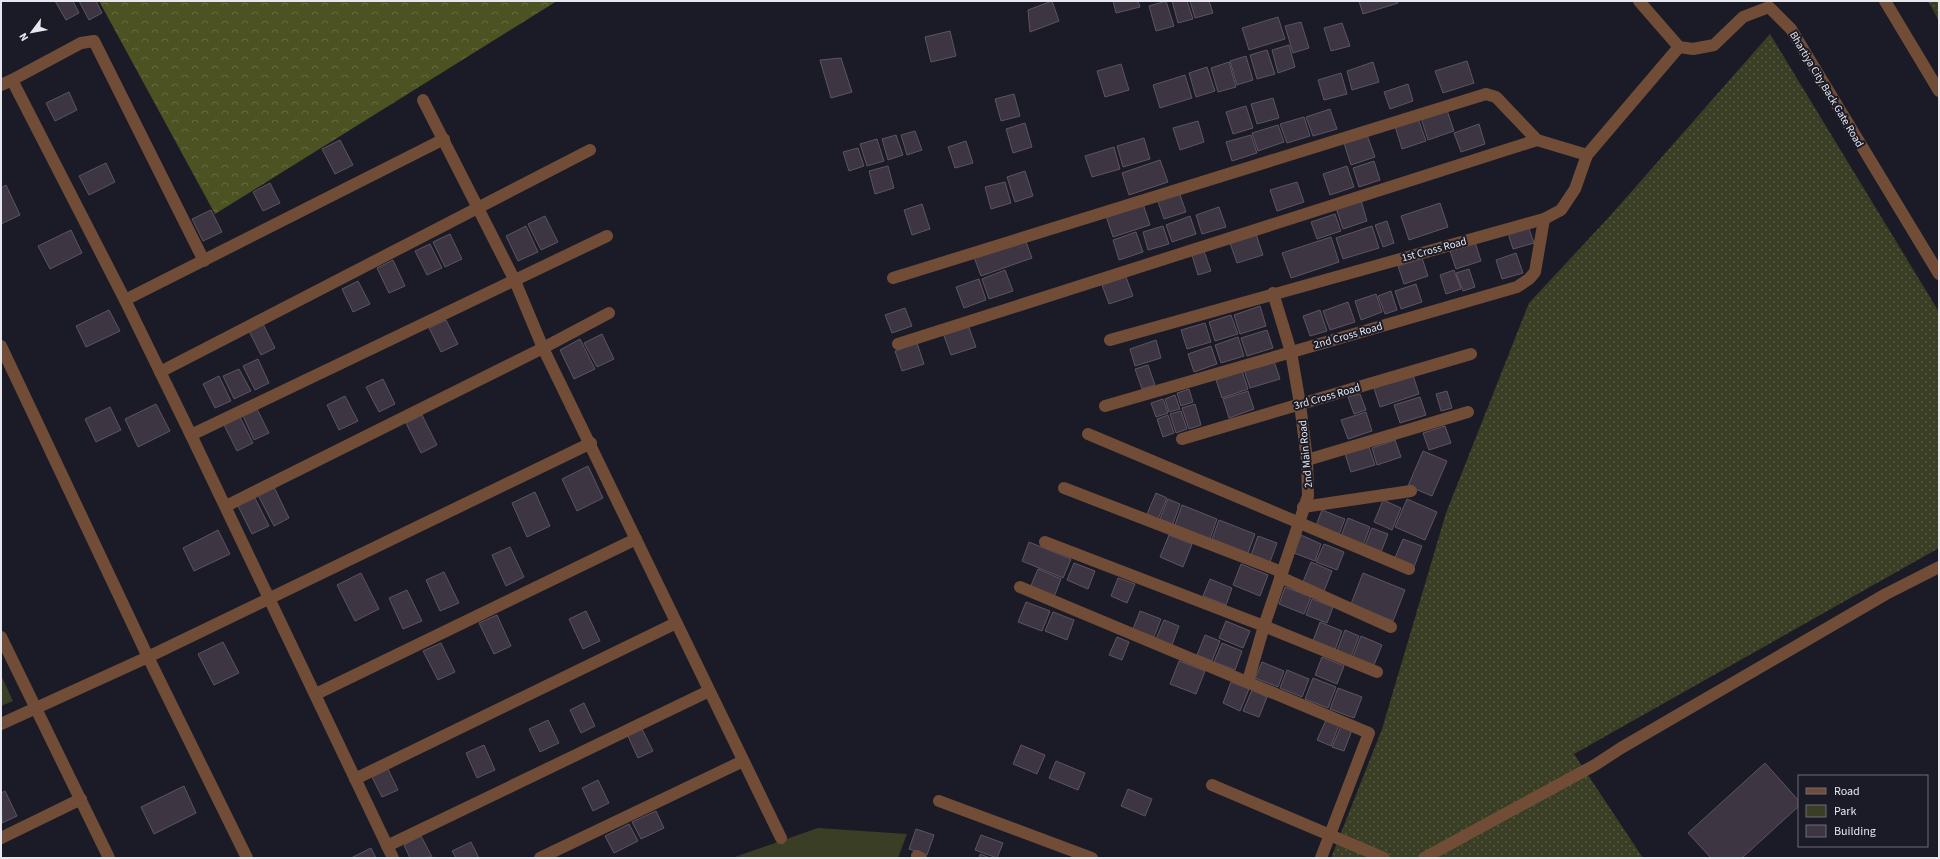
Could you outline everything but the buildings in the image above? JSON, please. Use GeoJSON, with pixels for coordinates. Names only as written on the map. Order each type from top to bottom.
{"type":"FeatureCollection","features":[{"type":"Feature","properties":{"kind":"street"},"geometry":{"type":"LineString","coordinates":[[1639,1],[1679,46]]}},
{"type":"Feature","properties":{"kind":"street"},"geometry":{"type":"LineString","coordinates":[[1884,1],[1939,91]]}},
{"type":"Feature","properties":{"kind":"street","name":"Bhartiya City Back Gate Road"},"geometry":{"type":"LineString","coordinates":[[1679,46],[1693,49],[1714,46],[1742,17],[1771,4],[1791,29],[1939,274]]}},
{"type":"Feature","properties":{"kind":"street"},"geometry":{"type":"LineString","coordinates":[[204,261],[94,41],[81,43],[7,83],[125,300],[226,506],[393,858]]}},
{"type":"Feature","properties":{"kind":"street","name":"1st Cross Road"},"geometry":{"type":"LineString","coordinates":[[1110,340],[1273,293],[1544,219],[1561,210],[1575,189],[1587,155],[1679,46]]}},
{"type":"Feature","properties":{"kind":"street"},"geometry":{"type":"LineString","coordinates":[[893,278],[1486,94],[1496,97],[1537,140],[1587,155]]}},
{"type":"Feature","properties":{"kind":"street"},"geometry":{"type":"LineString","coordinates":[[423,100],[515,281],[543,348],[591,444],[780,838]]}},
{"type":"Feature","properties":{"kind":"street"},"geometry":{"type":"LineString","coordinates":[[125,300],[444,139]]}},
{"type":"Feature","properties":{"kind":"street"},"geometry":{"type":"LineString","coordinates":[[898,344],[1537,140]]}},
{"type":"Feature","properties":{"kind":"street"},"geometry":{"type":"LineString","coordinates":[[160,372],[478,210],[590,150]]}},
{"type":"Feature","properties":{"kind":"street","name":"2nd Cross Road"},"geometry":{"type":"LineString","coordinates":[[1105,406],[1517,287],[1529,279],[1535,272],[1544,219]]}},
{"type":"Feature","properties":{"kind":"street"},"geometry":{"type":"LineString","coordinates":[[191,435],[515,281],[606,236]]}},
{"type":"Feature","properties":{"kind":"street","name":"2nd Main Road"},"geometry":{"type":"LineString","coordinates":[[1248,681],[1264,626],[1303,507],[1308,496],[1307,460],[1300,404],[1290,352],[1273,293]]}},
{"type":"Feature","properties":{"kind":"street"},"geometry":{"type":"LineString","coordinates":[[226,506],[543,348],[609,313]]}},
{"type":"Feature","properties":{"kind":"street"},"geometry":{"type":"LineString","coordinates":[[1,346],[148,657],[247,858]]}},
{"type":"Feature","properties":{"kind":"street","name":"3rd Cross Road"},"geometry":{"type":"LineString","coordinates":[[1182,439],[1471,354]]}},
{"type":"Feature","properties":{"kind":"street"},"geometry":{"type":"LineString","coordinates":[[1307,460],[1468,412]]}},
{"type":"Feature","properties":{"kind":"street"},"geometry":{"type":"LineString","coordinates":[[1088,434],[1409,569]]}},
{"type":"Feature","properties":{"kind":"street"},"geometry":{"type":"LineString","coordinates":[[1,724],[148,657],[591,444]]}},
{"type":"Feature","properties":{"kind":"street"},"geometry":{"type":"LineString","coordinates":[[1064,488],[1281,575],[1391,627]]}},
{"type":"Feature","properties":{"kind":"street"},"geometry":{"type":"LineString","coordinates":[[1303,507],[1411,491]]}},
{"type":"Feature","properties":{"kind":"street"},"geometry":{"type":"LineString","coordinates":[[316,694],[636,539]]}},
{"type":"Feature","properties":{"kind":"street"},"geometry":{"type":"LineString","coordinates":[[1045,542],[1264,626],[1377,672]]}},
{"type":"Feature","properties":{"kind":"street"},"geometry":{"type":"LineString","coordinates":[[1424,858],[1595,765],[1621,748],[1879,598],[1939,567]]}},
{"type":"Feature","properties":{"kind":"street"},"geometry":{"type":"LineString","coordinates":[[1020,586],[1369,733],[1331,836],[1321,858]]}},
{"type":"Feature","properties":{"kind":"street"},"geometry":{"type":"LineString","coordinates":[[355,779],[676,622]]}},
{"type":"Feature","properties":{"kind":"street"},"geometry":{"type":"LineString","coordinates":[[1,637],[109,858]]}},
{"type":"Feature","properties":{"kind":"street"},"geometry":{"type":"LineString","coordinates":[[387,846],[709,691]]}},
{"type":"Feature","properties":{"kind":"street"},"geometry":{"type":"LineString","coordinates":[[540,858],[743,761]]}},
{"type":"Feature","properties":{"kind":"street"},"geometry":{"type":"LineString","coordinates":[[1212,785],[1384,858]]}},
{"type":"Feature","properties":{"kind":"street"},"geometry":{"type":"LineString","coordinates":[[1,838],[81,799]]}},
{"type":"Feature","properties":{"kind":"street"},"geometry":{"type":"LineString","coordinates":[[939,801],[1092,858]]}},
{"type":"Feature","properties":{"kind":"green space"},"geometry":{"type":"Polygon","coordinates":[[[99,1],[557,1],[215,214],[99,1]]]}},
{"type":"Feature","properties":{"kind":"green space"},"geometry":{"type":"Polygon","coordinates":[[[1928,1],[1939,1],[1939,21],[1928,1]]]}},
{"type":"Feature","properties":{"kind":"green space"},"geometry":{"type":"Polygon","coordinates":[[[1770,34],[1939,312],[1939,548],[1574,754],[1643,858],[1331,858],[1382,729],[1446,513],[1529,303],[1610,216],[1770,34]]]}},
{"type":"Feature","properties":{"kind":"green space"},"geometry":{"type":"Polygon","coordinates":[[[1,675],[13,701],[1,706],[1,675]]]}},
{"type":"Feature","properties":{"kind":"green space"},"geometry":{"type":"Polygon","coordinates":[[[818,828],[907,834],[898,858],[732,858],[818,828]]]}}]}
